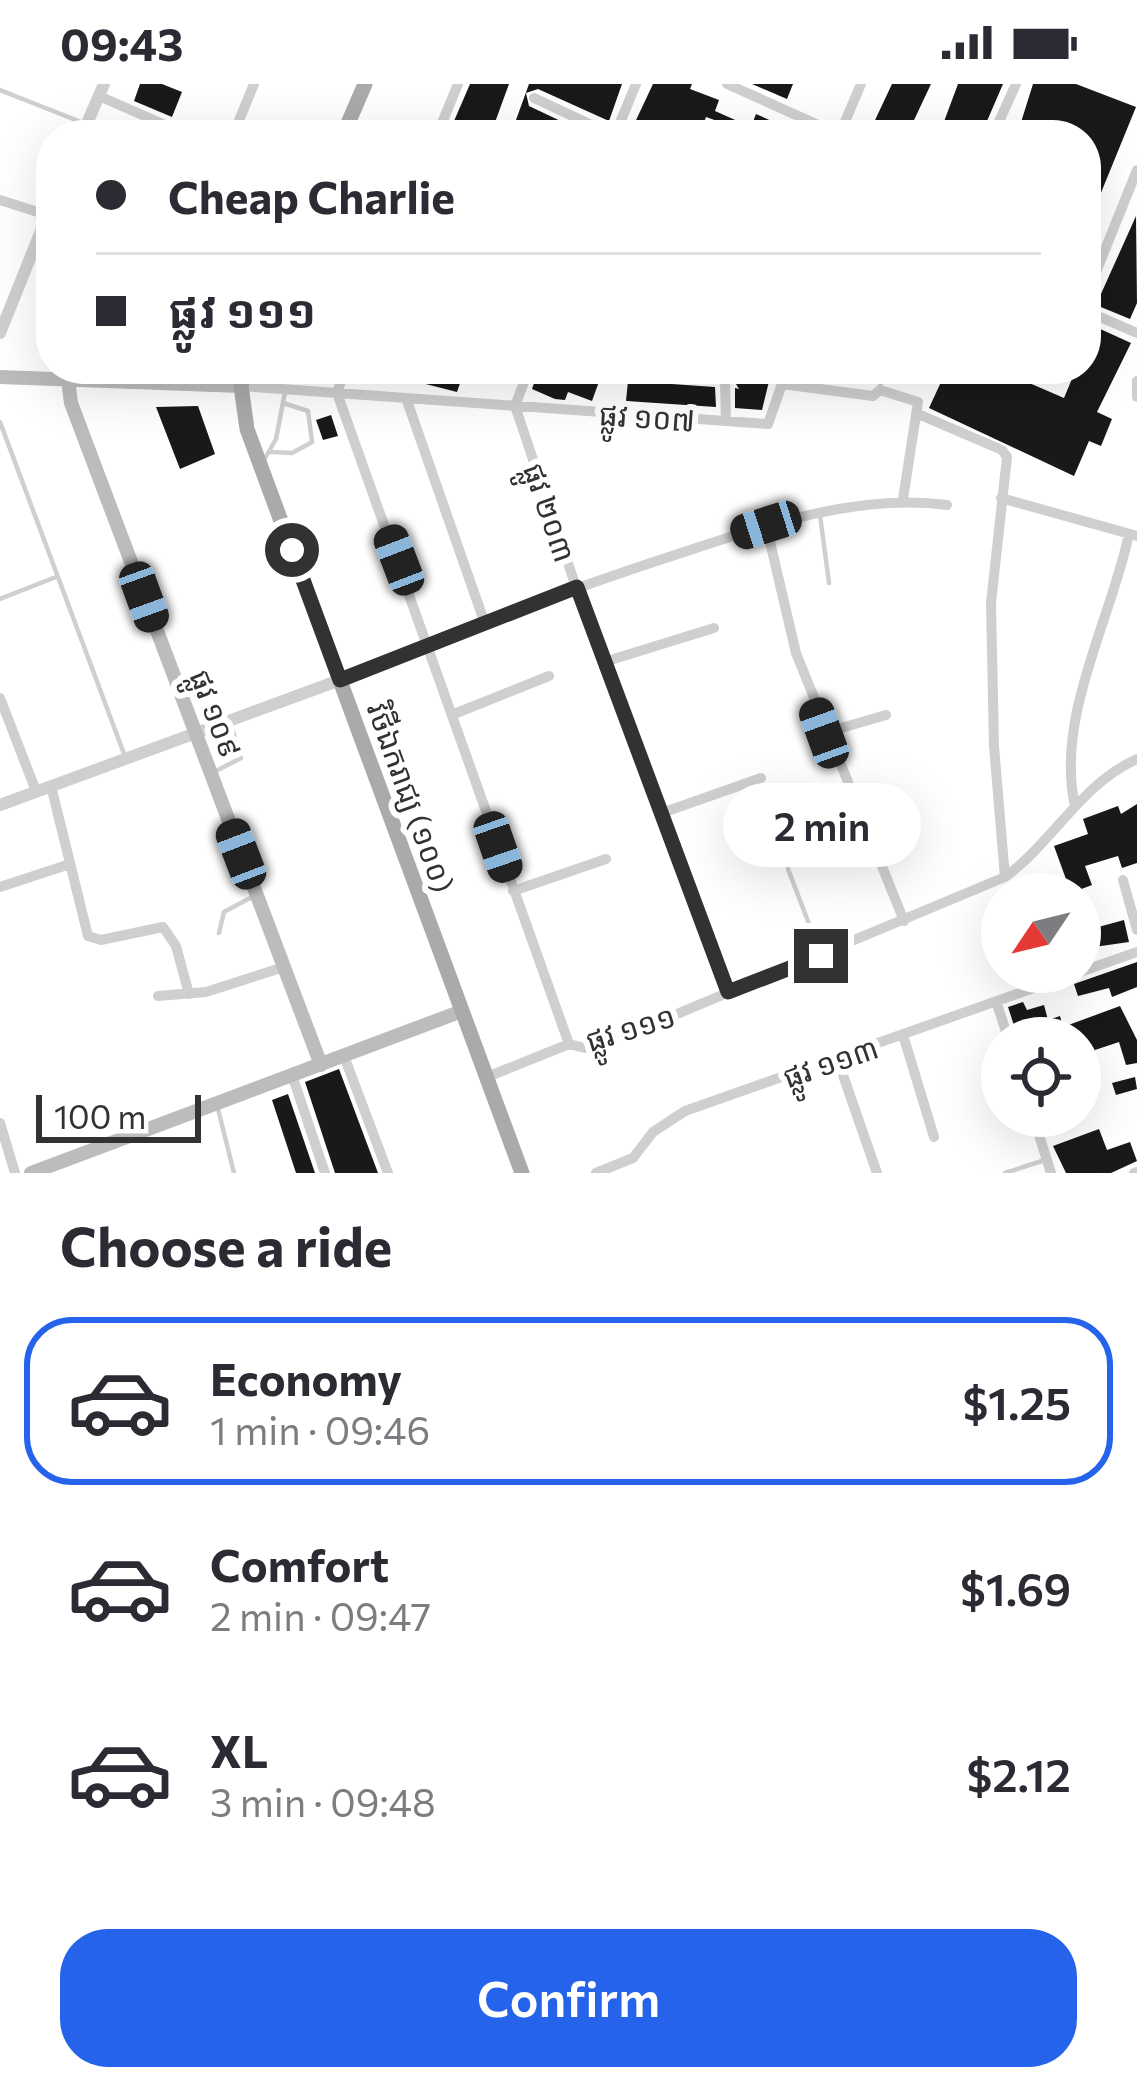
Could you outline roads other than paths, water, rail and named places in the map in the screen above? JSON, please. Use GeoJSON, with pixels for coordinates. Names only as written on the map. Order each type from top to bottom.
{"type":"FeatureCollection","features":[{"type":"Feature","properties":{"kind":"main road"},"geometry":{"type":"LineString","coordinates":[[350,120],[365,84]]}},
{"type":"Feature","properties":{"kind":"main road"},"geometry":{"type":"LineString","coordinates":[[0,377],[36,379]]}},
{"type":"Feature","properties":{"kind":"main road","name":"ផ្លូវ ១០៩"},"geometry":{"type":"LineString","coordinates":[[68,384],[70,403],[320,1065]]}},
{"type":"Feature","properties":{"kind":"main road","name":"វិថីឯករាជ្យ (១០០)"},"geometry":{"type":"LineString","coordinates":[[245,384],[340,680],[522,1173]]}},
{"type":"Feature","properties":{"kind":"main road"},"geometry":{"type":"LineString","coordinates":[[32,1173],[463,1011]]}},
{"type":"Feature","properties":{"kind":"street"},"geometry":{"type":"LineString","coordinates":[[239,120],[254,84]]}},
{"type":"Feature","properties":{"kind":"street"},"geometry":{"type":"LineString","coordinates":[[443,120],[458,84]]}},
{"type":"Feature","properties":{"kind":"street"},"geometry":{"type":"LineString","coordinates":[[620,120],[636,84]]}},
{"type":"Feature","properties":{"kind":"street"},"geometry":{"type":"LineString","coordinates":[[727,84],[802,120]]}},
{"type":"Feature","properties":{"kind":"street"},"geometry":{"type":"LineString","coordinates":[[846,120],[861,84]]}},
{"type":"Feature","properties":{"kind":"street"},"geometry":{"type":"LineString","coordinates":[[1000,120],[1016,84]]}},
{"type":"Feature","properties":{"kind":"street"},"geometry":{"type":"LineString","coordinates":[[88,120],[102,90],[159,120]]}},
{"type":"Feature","properties":{"kind":"street"},"geometry":{"type":"LineString","coordinates":[[534,98],[582,120]]}},
{"type":"Feature","properties":{"kind":"street"},"geometry":{"type":"LineString","coordinates":[[1101,260],[1137,170]]}},
{"type":"Feature","properties":{"kind":"street"},"geometry":{"type":"LineString","coordinates":[[0,200],[36,207]]}},
{"type":"Feature","properties":{"kind":"street"},"geometry":{"type":"LineString","coordinates":[[1122,208],[1137,214]]}},
{"type":"Feature","properties":{"kind":"street"},"geometry":{"type":"LineString","coordinates":[[0,333],[36,243]]}},
{"type":"Feature","properties":{"kind":"street"},"geometry":{"type":"LineString","coordinates":[[1101,317],[1137,333]]}},
{"type":"Feature","properties":{"kind":"street"},"geometry":{"type":"LineString","coordinates":[[1137,381],[1137,397]]}},
{"type":"Feature","properties":{"kind":"street","name":"ផ្លូវ ១០៧"},"geometry":{"type":"LineString","coordinates":[[257,384],[284,396],[337,393],[771,423],[782,384]]}},
{"type":"Feature","properties":{"kind":"street"},"geometry":{"type":"LineString","coordinates":[[340,384],[337,393],[430,643],[569,1044]]}},
{"type":"Feature","properties":{"kind":"street"},"geometry":{"type":"LineString","coordinates":[[515,406],[523,384]]}},
{"type":"Feature","properties":{"kind":"street"},"geometry":{"type":"LineString","coordinates":[[725,384],[726,422]]}},
{"type":"Feature","properties":{"kind":"street"},"geometry":{"type":"LineString","coordinates":[[782,384],[873,396],[880,390],[916,400],[918,414],[903,499]]}},
{"type":"Feature","properties":{"kind":"street"},"geometry":{"type":"LineString","coordinates":[[406,398],[484,621]]}},
{"type":"Feature","properties":{"kind":"street","name":"ផ្លូវ ២០៣"},"geometry":{"type":"LineString","coordinates":[[515,406],[659,814],[728,992]]}},
{"type":"Feature","properties":{"kind":"street"},"geometry":{"type":"LineString","coordinates":[[918,414],[1002,450],[1008,463],[991,603],[994,746],[1005,873]]}},
{"type":"Feature","properties":{"kind":"street"},"geometry":{"type":"LineString","coordinates":[[1001,498],[1133,535],[1073,742],[1069,781],[1075,806]]}},
{"type":"Feature","properties":{"kind":"street"},"geometry":{"type":"LineString","coordinates":[[0,805],[577,587],[766,525],[903,499],[947,506]]}},
{"type":"Feature","properties":{"kind":"street"},"geometry":{"type":"LineString","coordinates":[[766,525],[796,653],[824,733],[904,921]]}},
{"type":"Feature","properties":{"kind":"street"},"geometry":{"type":"LineString","coordinates":[[604,662],[714,628]]}},
{"type":"Feature","properties":{"kind":"street"},"geometry":{"type":"LineString","coordinates":[[454,714],[549,676]]}},
{"type":"Feature","properties":{"kind":"street"},"geometry":{"type":"LineString","coordinates":[[0,698],[36,791]]}},
{"type":"Feature","properties":{"kind":"street"},"geometry":{"type":"LineString","coordinates":[[824,733],[886,715]]}},
{"type":"Feature","properties":{"kind":"street","name":"ផ្លូវ ១១១"},"geometry":{"type":"LineString","coordinates":[[1010,873],[1048,841],[1110,772],[1137,759]]}},
{"type":"Feature","properties":{"kind":"street"},"geometry":{"type":"LineString","coordinates":[[659,814],[761,778]]}},
{"type":"Feature","properties":{"kind":"street"},"geometry":{"type":"LineString","coordinates":[[51,786],[88,936],[94,940],[164,927],[176,946],[189,994]]}},
{"type":"Feature","properties":{"kind":"street"},"geometry":{"type":"LineString","coordinates":[[513,891],[606,859]]}},
{"type":"Feature","properties":{"kind":"street"},"geometry":{"type":"LineString","coordinates":[[0,887],[70,864]]}},
{"type":"Feature","properties":{"kind":"street"},"geometry":{"type":"LineString","coordinates":[[1123,880],[1137,930]]}},
{"type":"Feature","properties":{"kind":"street","name":"ផ្លូវ ១១១"},"geometry":{"type":"LineString","coordinates":[[487,1077],[569,1044],[585,1048],[981,887]]}},
{"type":"Feature","properties":{"kind":"street","name":"ផ្លូវ ១១៣"},"geometry":{"type":"LineString","coordinates":[[1101,964],[1137,952]]}},
{"type":"Feature","properties":{"kind":"street"},"geometry":{"type":"LineString","coordinates":[[158,996],[189,994],[284,967]]}},
{"type":"Feature","properties":{"kind":"street","name":"ផ្លូវ ១១៣"},"geometry":{"type":"LineString","coordinates":[[596,1173],[633,1158],[653,1132],[685,1111],[1019,993]]}},
{"type":"Feature","properties":{"kind":"street"},"geometry":{"type":"LineString","coordinates":[[996,1001],[1001,1017]]}},
{"type":"Feature","properties":{"kind":"street"},"geometry":{"type":"LineString","coordinates":[[903,1035],[934,1137]]}},
{"type":"Feature","properties":{"kind":"street"},"geometry":{"type":"LineString","coordinates":[[344,1056],[388,1173]]}},
{"type":"Feature","properties":{"kind":"street"},"geometry":{"type":"LineString","coordinates":[[837,1058],[877,1173]]}},
{"type":"Feature","properties":{"kind":"street"},"geometry":{"type":"LineString","coordinates":[[292,1075],[325,1173]]}},
{"type":"Feature","properties":{"kind":"street"},"geometry":{"type":"LineString","coordinates":[[0,1123],[15,1173]]}},
{"type":"Feature","properties":{"kind":"street"},"geometry":{"type":"LineString","coordinates":[[1039,1137],[1051,1173]]}},
{"type":"Feature","properties":{"kind":"lane"},"geometry":{"type":"LineString","coordinates":[[0,90],[63,120]]}},
{"type":"Feature","properties":{"kind":"lane"},"geometry":{"type":"LineString","coordinates":[[880,390],[881,384]]}},
{"type":"Feature","properties":{"kind":"lane"},"geometry":{"type":"LineString","coordinates":[[284,396],[308,411],[312,442],[292,453],[266,458],[284,396]]}},
{"type":"Feature","properties":{"kind":"lane"},"geometry":{"type":"LineString","coordinates":[[0,422],[126,759]]}},
{"type":"Feature","properties":{"kind":"lane"},"geometry":{"type":"LineString","coordinates":[[820,515],[830,583]]}},
{"type":"Feature","properties":{"kind":"lane"},"geometry":{"type":"LineString","coordinates":[[0,599],[58,576]]}},
{"type":"Feature","properties":{"kind":"lane"},"geometry":{"type":"LineString","coordinates":[[211,773],[241,758],[230,721]]}},
{"type":"Feature","properties":{"kind":"lane"},"geometry":{"type":"LineString","coordinates":[[788,869],[821,956]]}},
{"type":"Feature","properties":{"kind":"lane"},"geometry":{"type":"LineString","coordinates":[[219,933],[224,912],[256,895]]}},
{"type":"Feature","properties":{"kind":"lane"},"geometry":{"type":"LineString","coordinates":[[216,1104],[234,1173]]}},
{"type":"Feature","properties":{"kind":"lane"},"geometry":{"type":"LineString","coordinates":[[76,1156],[82,1173]]}},
{"type":"Feature","properties":{"kind":"lane"},"geometry":{"type":"LineString","coordinates":[[1005,1173],[1046,1159]]}}]}
